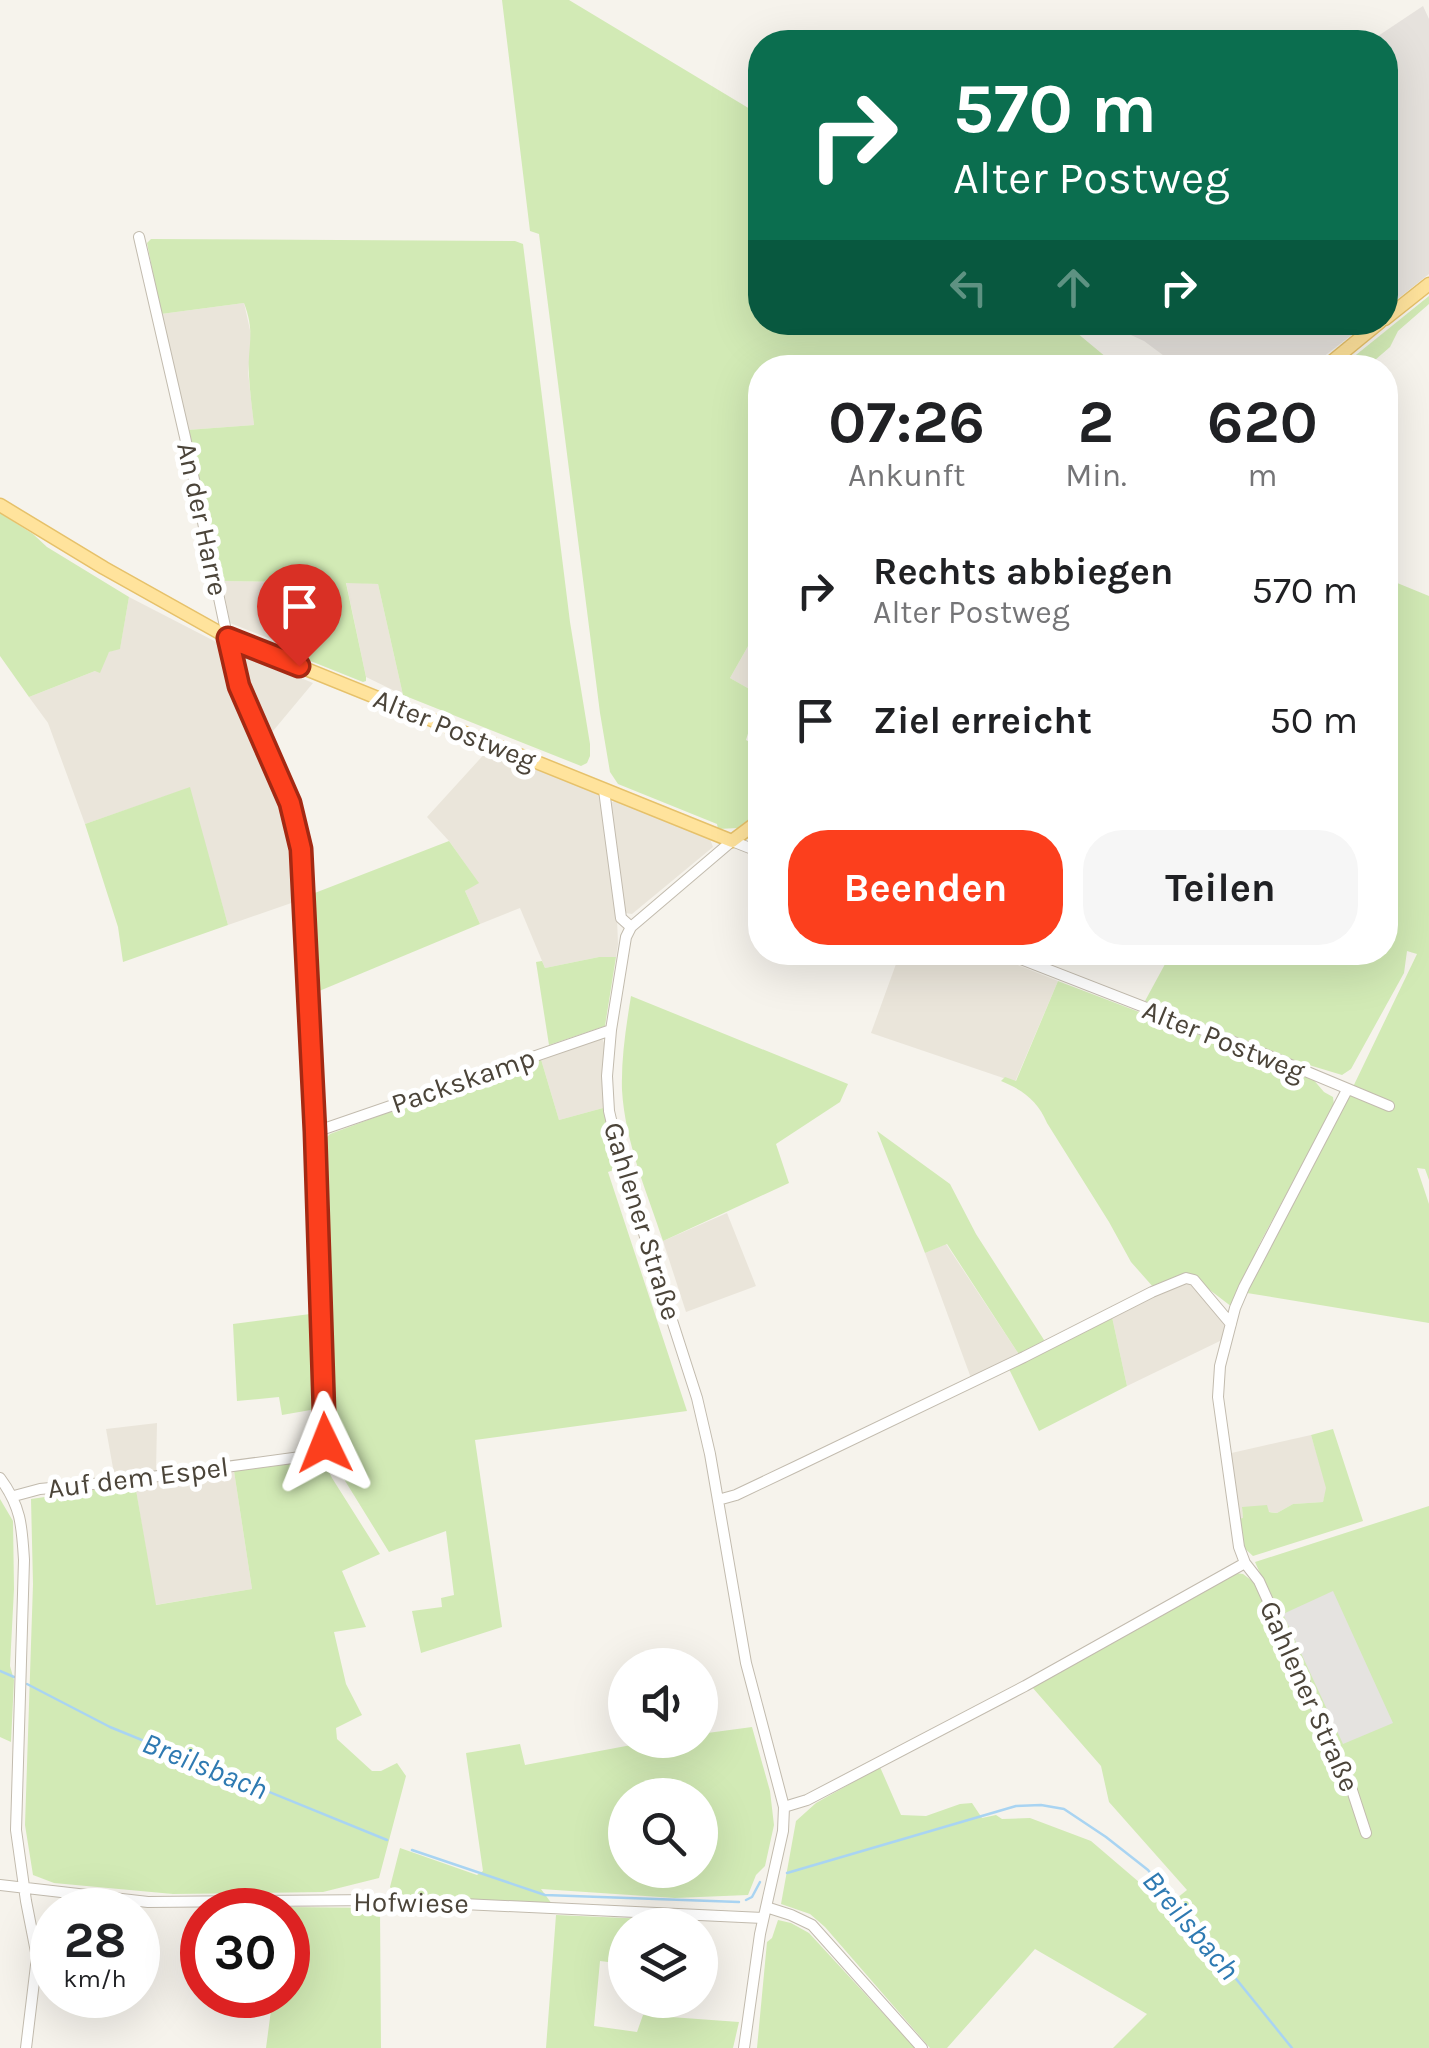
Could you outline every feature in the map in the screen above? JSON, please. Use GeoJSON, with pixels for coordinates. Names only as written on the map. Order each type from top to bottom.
{"type":"FeatureCollection","features":[{"type":"Feature","properties":{"kind":"main road"},"geometry":{"type":"LineString","coordinates":[[1398,309],[1429,284]]}},
{"type":"Feature","properties":{"kind":"main road"},"geometry":{"type":"LineString","coordinates":[[1340,355],[1365,335]]}},
{"type":"Feature","properties":{"kind":"main road","name":"Alter Postweg"},"geometry":{"type":"LineString","coordinates":[[0,505],[228,638],[732,841]]}},
{"type":"Feature","properties":{"kind":"main road"},"geometry":{"type":"LineString","coordinates":[[732,841],[748,829]]}},
{"type":"Feature","properties":{"kind":"street","name":"An der Harre"},"geometry":{"type":"LineString","coordinates":[[139,237],[239,686],[290,803],[301,849],[315,1132],[325,1443],[322,1452]]}},
{"type":"Feature","properties":{"kind":"street"},"geometry":{"type":"LineString","coordinates":[[604,790],[621,918],[630,927],[732,841]]}},
{"type":"Feature","properties":{"kind":"street","name":"Alter Postweg"},"geometry":{"type":"LineString","coordinates":[[732,841],[748,847]]}},
{"type":"Feature","properties":{"kind":"street","name":"Gahlener Straße"},"geometry":{"type":"LineString","coordinates":[[630,927],[611,1030],[609,1111],[621,1162],[697,1398],[746,1663],[784,1807],[744,2048]]}},
{"type":"Feature","properties":{"kind":"street","name":"Alter Postweg"},"geometry":{"type":"LineString","coordinates":[[1036,965],[1389,1106]]}},
{"type":"Feature","properties":{"kind":"street","name":"Packskamp"},"geometry":{"type":"LineString","coordinates":[[315,1132],[611,1030]]}},
{"type":"Feature","properties":{"kind":"street","name":"Gahlener Straße"},"geometry":{"type":"LineString","coordinates":[[1347,1090],[1244,1287],[1220,1366],[1218,1397],[1244,1564],[1259,1580],[1349,1782],[1366,1834]]}},
{"type":"Feature","properties":{"kind":"street"},"geometry":{"type":"LineString","coordinates":[[718,1500],[736,1495],[1186,1278],[1194,1280],[1231,1324]]}},
{"type":"Feature","properties":{"kind":"street","name":"Auf dem Espel"},"geometry":{"type":"LineString","coordinates":[[14,1496],[40,1488],[114,1482],[322,1452]]}},
{"type":"Feature","properties":{"kind":"street","name":"Auf dem Espel"},"geometry":{"type":"LineString","coordinates":[[0,1478],[14,1496],[21,1520],[24,1560],[16,1830],[38,1957],[26,2048]]}},
{"type":"Feature","properties":{"kind":"street"},"geometry":{"type":"LineString","coordinates":[[784,1807],[807,1800],[1025,1686],[1244,1564]]}},
{"type":"Feature","properties":{"kind":"street","name":"Hofwiese"},"geometry":{"type":"LineString","coordinates":[[0,1884],[148,1902],[379,1900],[791,1915],[812,1925],[922,2048]]}},
{"type":"Feature","properties":{"kind":"shaded area"},"geometry":{"type":"Polygon","coordinates":[[[1423,6],[1429,19],[1429,274],[1398,299],[1398,30],[1387,30],[1423,6]]]}},
{"type":"Feature","properties":{"kind":"shaded area"},"geometry":{"type":"Polygon","coordinates":[[[244,303],[252,339],[248,372],[254,425],[187,430],[161,314],[244,303]]]}},
{"type":"Feature","properties":{"kind":"shaded area"},"geometry":{"type":"Polygon","coordinates":[[[1131,335],[1352,335],[1326,355],[1163,355],[1131,335]]]}},
{"type":"Feature","properties":{"kind":"shaded area"},"geometry":{"type":"Polygon","coordinates":[[[222,581],[302,582],[301,600],[293,601],[286,645],[230,623],[222,581]]]}},
{"type":"Feature","properties":{"kind":"shaded area"},"geometry":{"type":"Polygon","coordinates":[[[346,582],[378,584],[403,695],[366,677],[346,582]]]}},
{"type":"Feature","properties":{"kind":"shaded area"},"geometry":{"type":"Polygon","coordinates":[[[129,597],[224,646],[241,706],[282,791],[298,851],[300,900],[228,925],[189,788],[85,824],[48,723],[29,697],[95,671],[109,652],[120,648],[129,597]]]}},
{"type":"Feature","properties":{"kind":"shaded area"},"geometry":{"type":"Polygon","coordinates":[[[748,646],[748,688],[730,678],[748,646]]]}},
{"type":"Feature","properties":{"kind":"shaded area"},"geometry":{"type":"Polygon","coordinates":[[[238,652],[313,683],[268,737],[244,684],[238,652]]]}},
{"type":"Feature","properties":{"kind":"shaded area"},"geometry":{"type":"Polygon","coordinates":[[[488,750],[600,793],[617,918],[616,957],[545,968],[520,908],[480,924],[465,891],[478,882],[427,817],[488,750]]]}},
{"type":"Feature","properties":{"kind":"shaded area"},"geometry":{"type":"Polygon","coordinates":[[[616,800],[710,839],[713,847],[632,914],[625,913],[610,808],[616,800]]]}},
{"type":"Feature","properties":{"kind":"shaded area"},"geometry":{"type":"Polygon","coordinates":[[[896,965],[1018,965],[1058,981],[1015,1082],[871,1033],[896,965]]]}},
{"type":"Feature","properties":{"kind":"shaded area"},"geometry":{"type":"Polygon","coordinates":[[[602,1038],[603,1108],[559,1120],[540,1056],[602,1038]]]}},
{"type":"Feature","properties":{"kind":"shaded area"},"geometry":{"type":"Polygon","coordinates":[[[727,1213],[756,1286],[686,1312],[663,1241],[727,1213]]]}},
{"type":"Feature","properties":{"kind":"shaded area"},"geometry":{"type":"Polygon","coordinates":[[[946,1244],[1020,1356],[971,1378],[925,1253],[946,1244]]]}},
{"type":"Feature","properties":{"kind":"shaded area"},"geometry":{"type":"Polygon","coordinates":[[[1184,1282],[1192,1285],[1227,1325],[1222,1340],[1127,1386],[1112,1317],[1184,1282]]]}},
{"type":"Feature","properties":{"kind":"shaded area"},"geometry":{"type":"Polygon","coordinates":[[[157,1423],[156,1472],[115,1479],[106,1429],[157,1423]]]}},
{"type":"Feature","properties":{"kind":"shaded area"},"geometry":{"type":"Polygon","coordinates":[[[1311,1435],[1327,1488],[1323,1502],[1293,1504],[1277,1513],[1242,1507],[1243,1518],[1236,1519],[1227,1454],[1311,1435]]]}},
{"type":"Feature","properties":{"kind":"shaded area"},"geometry":{"type":"Polygon","coordinates":[[[234,1471],[252,1589],[155,1605],[135,1484],[234,1471]]]}},
{"type":"Feature","properties":{"kind":"shaded area"},"geometry":{"type":"Polygon","coordinates":[[[1333,1591],[1393,1723],[1343,1744],[1283,1614],[1333,1591]]]}},
{"type":"Feature","properties":{"kind":"green space"},"geometry":{"type":"Polygon","coordinates":[[[502,0],[569,0],[748,108],[748,335],[1079,335],[1104,355],[748,355],[748,646],[730,678],[748,688],[748,820],[738,828],[718,829],[717,824],[618,784],[610,772],[539,234],[530,231],[502,0]]]}},
{"type":"Feature","properties":{"kind":"green space"},"geometry":{"type":"Polygon","coordinates":[[[151,239],[523,244],[570,622],[590,744],[587,763],[581,766],[403,695],[378,584],[346,583],[366,677],[363,682],[298,656],[286,645],[293,601],[301,599],[301,582],[222,581],[187,430],[254,425],[249,376],[250,323],[244,303],[161,314],[147,243],[151,239]]]}},
{"type":"Feature","properties":{"kind":"green space"},"geometry":{"type":"Polygon","coordinates":[[[1429,296],[1429,304],[1398,331],[1398,321],[1429,296]]]}},
{"type":"Feature","properties":{"kind":"green space"},"geometry":{"type":"Polygon","coordinates":[[[1381,335],[1396,335],[1381,355],[1356,355],[1381,335]]]}},
{"type":"Feature","properties":{"kind":"green space"},"geometry":{"type":"Polygon","coordinates":[[[0,513],[129,597],[120,649],[109,652],[100,673],[95,671],[29,697],[0,656],[0,513]]]}},
{"type":"Feature","properties":{"kind":"green space"},"geometry":{"type":"Polygon","coordinates":[[[1398,583],[1429,596],[1429,1180],[1425,1169],[1417,1168],[1429,1204],[1429,1323],[1247,1293],[1417,954],[1407,951],[1404,973],[1351,1069],[1342,1075],[1145,1001],[1164,965],[1398,965],[1398,583]]]}},
{"type":"Feature","properties":{"kind":"green space"},"geometry":{"type":"Polygon","coordinates":[[[190,787],[228,925],[123,962],[118,927],[85,824],[190,787]]]}},
{"type":"Feature","properties":{"kind":"green space"},"geometry":{"type":"Polygon","coordinates":[[[449,841],[479,883],[465,891],[480,924],[312,994],[307,896],[449,841]]]}},
{"type":"Feature","properties":{"kind":"green space"},"geometry":{"type":"Polygon","coordinates":[[[616,957],[605,1026],[549,1045],[536,962],[542,961],[545,968],[616,957]]]}},
{"type":"Feature","properties":{"kind":"green space"},"geometry":{"type":"Polygon","coordinates":[[[1058,981],[1312,1078],[1333,1097],[1334,1105],[1261,1241],[1232,1307],[1189,1274],[1154,1288],[1131,1262],[1039,1108],[1023,1092],[1001,1081],[1005,1077],[1016,1081],[1058,981]]]}},
{"type":"Feature","properties":{"kind":"green space"},"geometry":{"type":"Polygon","coordinates":[[[631,996],[848,1084],[840,1102],[776,1144],[789,1183],[663,1241],[638,1167],[624,1109],[622,1067],[631,996]]]}},
{"type":"Feature","properties":{"kind":"green space"},"geometry":{"type":"Polygon","coordinates":[[[540,1056],[559,1120],[603,1108],[619,1168],[608,1172],[687,1411],[475,1440],[502,1627],[421,1653],[412,1611],[442,1607],[441,1598],[454,1595],[446,1531],[389,1552],[331,1458],[320,1144],[330,1134],[540,1056]]]}},
{"type":"Feature","properties":{"kind":"green space"},"geometry":{"type":"Polygon","coordinates":[[[877,1131],[950,1184],[976,1234],[1046,1343],[1020,1356],[947,1244],[925,1253],[877,1131]]]}},
{"type":"Feature","properties":{"kind":"green space"},"geometry":{"type":"Polygon","coordinates":[[[318,1313],[322,1408],[282,1415],[279,1397],[237,1401],[233,1324],[318,1313]]]}},
{"type":"Feature","properties":{"kind":"green space"},"geometry":{"type":"Polygon","coordinates":[[[1112,1317],[1127,1386],[1039,1431],[1009,1369],[1112,1317]]]}},
{"type":"Feature","properties":{"kind":"green space"},"geometry":{"type":"Polygon","coordinates":[[[1333,1429],[1363,1521],[1253,1556],[1242,1546],[1236,1519],[1243,1518],[1242,1507],[1267,1505],[1269,1512],[1277,1513],[1293,1504],[1323,1502],[1326,1488],[1311,1435],[1333,1429]]]}},
{"type":"Feature","properties":{"kind":"green space"},"geometry":{"type":"Polygon","coordinates":[[[320,1460],[380,1554],[342,1571],[366,1627],[334,1632],[346,1684],[362,1715],[336,1728],[337,1739],[372,1771],[397,1763],[406,1776],[379,1878],[323,1892],[310,1892],[310,1888],[180,1888],[180,1894],[173,1894],[160,1893],[160,1888],[54,1883],[33,1875],[25,1825],[33,1584],[31,1499],[135,1484],[156,1605],[252,1589],[234,1471],[320,1460]]]}},
{"type":"Feature","properties":{"kind":"green space"},"geometry":{"type":"Polygon","coordinates":[[[0,1499],[13,1521],[11,1742],[0,1737],[0,1499]]]}},
{"type":"Feature","properties":{"kind":"green space"},"geometry":{"type":"Polygon","coordinates":[[[1429,1506],[1429,2048],[1113,2048],[1147,2014],[1035,1949],[947,2048],[930,2048],[825,1927],[810,1914],[781,1904],[796,1821],[816,1803],[880,1767],[901,1815],[926,1816],[972,1803],[982,1818],[1030,1818],[1091,1841],[1167,1906],[1187,1890],[1109,1802],[1101,1766],[1032,1687],[1236,1573],[1255,1583],[1351,1796],[1361,1834],[1370,1827],[1255,1562],[1429,1506]]]}},
{"type":"Feature","properties":{"kind":"green space"},"geometry":{"type":"Polygon","coordinates":[[[752,1727],[770,1791],[774,1825],[765,1866],[756,1875],[748,1895],[675,1898],[541,1889],[552,1904],[394,1893],[390,1887],[400,1848],[477,1875],[483,1871],[466,1753],[520,1744],[525,1765],[608,1749],[608,1758],[718,1758],[718,1732],[752,1727]]]}},
{"type":"Feature","properties":{"kind":"green space"},"geometry":{"type":"Polygon","coordinates":[[[310,1907],[380,1908],[381,2048],[266,2048],[270,2018],[310,2018],[310,1907]]]}},
{"type":"Feature","properties":{"kind":"green space"},"geometry":{"type":"Polygon","coordinates":[[[556,1915],[608,1917],[608,1962],[600,1961],[594,2026],[637,2032],[642,2018],[739,2022],[733,2048],[546,2048],[556,1915]]]}},
{"type":"Feature","properties":{"kind":"green space"},"geometry":{"type":"Polygon","coordinates":[[[778,1920],[809,1933],[915,2048],[757,2048],[767,1942],[778,1920]]]}},
{"type":"Feature","properties":{"kind":"waterway","name":"Breilsbach"},"geometry":{"type":"LineString","coordinates":[[0,1671],[14,1677]]}},
{"type":"Feature","properties":{"kind":"waterway","name":"Breilsbach"},"geometry":{"type":"LineString","coordinates":[[27,1684],[110,1727],[387,1840]]}},
{"type":"Feature","properties":{"kind":"waterway","name":"Breilsbach"},"geometry":{"type":"LineString","coordinates":[[787,1873],[1016,1806],[1064,1809],[1148,1870],[1292,2048]]}},
{"type":"Feature","properties":{"kind":"waterway","name":"Breilsbach"},"geometry":{"type":"LineString","coordinates":[[412,1850],[545,1895],[739,1902]]}},
{"type":"Feature","properties":{"kind":"waterway","name":"Breilsbach"},"geometry":{"type":"LineString","coordinates":[[746,1900],[760,1882]]}},
{"type":"Feature","properties":{"kind":"route"},"geometry":{"type":"LineString","coordinates":[[299,666],[228,638],[239,686],[290,803],[301,849],[325,1443]]}}]}
